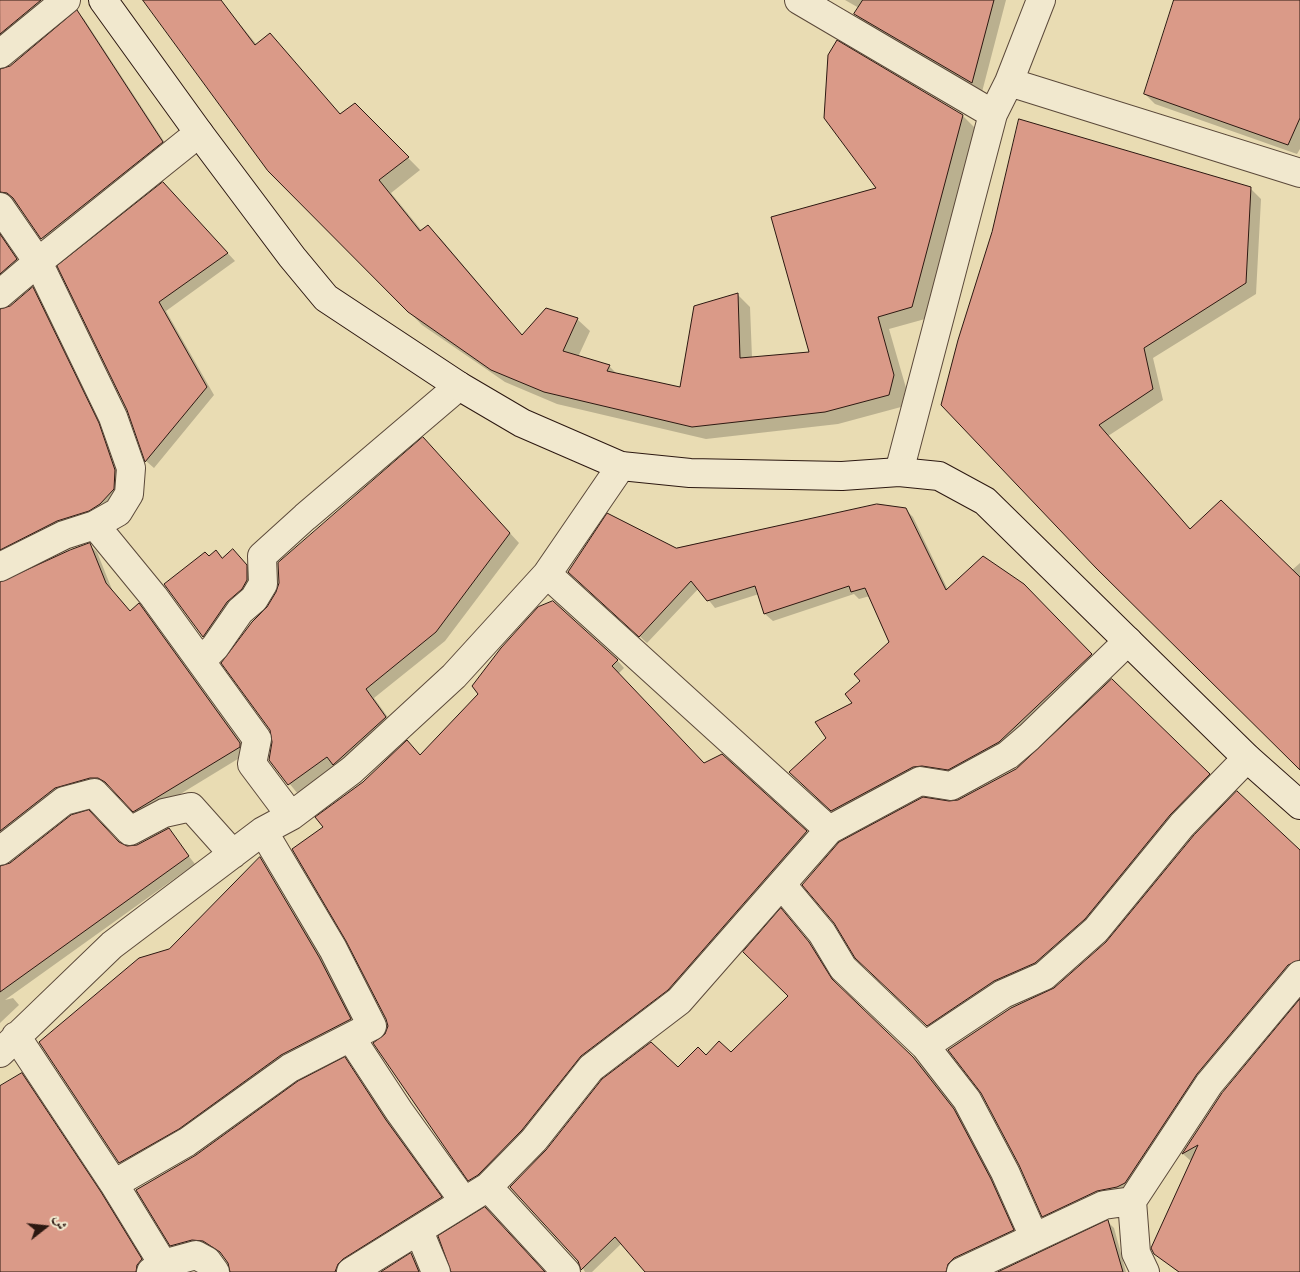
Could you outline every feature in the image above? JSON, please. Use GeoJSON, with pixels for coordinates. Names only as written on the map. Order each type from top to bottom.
{"type":"FeatureCollection","features":[{"type":"Feature","properties":{"kind":"street"},"geometry":{"type":"LineString","coordinates":[[0,54],[66,0]]}},
{"type":"Feature","properties":{"kind":"street"},"geometry":{"type":"LineString","coordinates":[[103,0],[199,133],[292,257],[326,298],[459,386],[522,423],[621,466],[690,473],[842,476],[899,472],[939,476],[985,501],[1247,758],[1300,805]]}},
{"type":"Feature","properties":{"kind":"street"},"geometry":{"type":"LineString","coordinates":[[799,0],[994,114]]}},
{"type":"Feature","properties":{"kind":"street"},"geometry":{"type":"LineString","coordinates":[[899,472],[994,114],[1009,82],[1041,0]]}},
{"type":"Feature","properties":{"kind":"street"},"geometry":{"type":"LineString","coordinates":[[1009,82],[1300,172]]}},
{"type":"Feature","properties":{"kind":"street"},"geometry":{"type":"LineString","coordinates":[[0,294],[199,133]]}},
{"type":"Feature","properties":{"kind":"street"},"geometry":{"type":"LineString","coordinates":[[0,208],[38,262],[113,417],[130,468],[129,494],[118,512],[94,525],[64,535],[0,567]]}},
{"type":"Feature","properties":{"kind":"street"},"geometry":{"type":"LineString","coordinates":[[202,660],[240,611],[254,599],[263,584],[262,556],[305,516],[459,386]]}},
{"type":"Feature","properties":{"kind":"street"},"geometry":{"type":"LineString","coordinates":[[215,1272],[207,1261],[196,1256],[157,1268],[114,1184],[8,1045],[112,945],[263,831],[290,816],[352,770],[454,676],[547,574],[621,466]]}},
{"type":"Feature","properties":{"kind":"street"},"geometry":{"type":"LineString","coordinates":[[94,525],[154,597],[202,660],[257,739],[252,764],[290,816]]}},
{"type":"Feature","properties":{"kind":"street"},"geometry":{"type":"LineString","coordinates":[[547,574],[829,830]]}},
{"type":"Feature","properties":{"kind":"street"},"geometry":{"type":"LineString","coordinates":[[351,1272],[418,1231],[463,1200],[488,1187],[534,1140],[591,1068],[679,1001],[829,830],[920,781],[951,786],[1008,754],[1029,737],[1128,641]]}},
{"type":"Feature","properties":{"kind":"street"},"geometry":{"type":"LineString","coordinates":[[925,1046],[1003,994],[1044,976],[1096,930],[1182,825],[1247,758]]}},
{"type":"Feature","properties":{"kind":"street"},"geometry":{"type":"LineString","coordinates":[[0,851],[64,801],[94,794],[130,831],[164,813],[192,808],[233,854]]}},
{"type":"Feature","properties":{"kind":"street"},"geometry":{"type":"LineString","coordinates":[[114,1184],[187,1142],[290,1068],[372,1026],[333,950],[263,831]]}},
{"type":"Feature","properties":{"kind":"street"},"geometry":{"type":"LineString","coordinates":[[782,885],[822,933],[843,968],[925,1046],[967,1100],[1005,1172],[1034,1237]]}},
{"type":"Feature","properties":{"kind":"street"},"geometry":{"type":"LineString","coordinates":[[1145,1272],[1136,1254],[1132,1201],[1209,1084],[1300,975]]}},
{"type":"Feature","properties":{"kind":"street"},"geometry":{"type":"LineString","coordinates":[[351,1038],[399,1111],[463,1200]]}},
{"type":"Feature","properties":{"kind":"street"},"geometry":{"type":"LineString","coordinates":[[488,1187],[566,1272]]}},
{"type":"Feature","properties":{"kind":"street"},"geometry":{"type":"LineString","coordinates":[[961,1272],[1104,1205],[1132,1201]]}},
{"type":"Feature","properties":{"kind":"street"},"geometry":{"type":"LineString","coordinates":[[418,1231],[436,1272]]}},
{"type":"Feature","properties":{"kind":"building"},"geometry":{"type":"Polygon","coordinates":[[[0,0],[41,0],[0,34],[0,0]]]}},
{"type":"Feature","properties":{"kind":"building"},"geometry":{"type":"Polygon","coordinates":[[[143,0],[221,0],[255,45],[270,33],[340,114],[355,103],[409,157],[379,180],[420,231],[428,225],[522,335],[546,308],[578,318],[563,351],[610,365],[607,371],[680,387],[694,306],[738,293],[740,358],[809,352],[771,217],[876,188],[824,118],[828,55],[837,40],[963,115],[912,307],[878,317],[894,375],[889,395],[825,412],[692,427],[544,392],[491,370],[408,312],[268,171],[143,0]]]}},
{"type":"Feature","properties":{"kind":"building"},"geometry":{"type":"Polygon","coordinates":[[[863,0],[994,0],[972,83],[854,14],[863,0]]]}},
{"type":"Feature","properties":{"kind":"building"},"geometry":{"type":"Polygon","coordinates":[[[1174,0],[1300,0],[1300,118],[1288,145],[1144,94],[1174,0]]]}},
{"type":"Feature","properties":{"kind":"building"},"geometry":{"type":"Polygon","coordinates":[[[77,10],[163,142],[41,239],[13,198],[7,193],[0,192],[0,69],[10,66],[77,10]]]}},
{"type":"Feature","properties":{"kind":"building"},"geometry":{"type":"Polygon","coordinates":[[[1019,119],[1251,187],[1246,283],[1144,348],[1153,389],[1099,425],[1190,529],[1221,500],[1300,577],[1300,770],[1096,568],[941,405],[958,340],[992,232],[1019,119]]]}},
{"type":"Feature","properties":{"kind":"building"},"geometry":{"type":"Polygon","coordinates":[[[163,182],[228,253],[159,302],[207,387],[145,462],[127,410],[57,266],[163,182]]]}},
{"type":"Feature","properties":{"kind":"building"},"geometry":{"type":"Polygon","coordinates":[[[0,234],[17,259],[0,274],[0,234]]]}},
{"type":"Feature","properties":{"kind":"building"},"geometry":{"type":"Polygon","coordinates":[[[33,287],[99,423],[115,470],[114,489],[100,504],[89,511],[57,521],[0,550],[0,309],[10,306],[33,287]]]}},
{"type":"Feature","properties":{"kind":"building"},"geometry":{"type":"Polygon","coordinates":[[[423,437],[510,533],[436,632],[366,689],[386,717],[333,765],[327,757],[288,785],[269,760],[272,742],[270,730],[221,663],[252,622],[267,607],[276,592],[279,583],[278,563],[423,437]]]}},
{"type":"Feature","properties":{"kind":"building"},"geometry":{"type":"Polygon","coordinates":[[[877,504],[906,508],[946,590],[983,556],[1024,584],[1092,654],[999,742],[948,770],[922,766],[913,767],[831,811],[789,772],[826,738],[815,722],[852,703],[845,694],[860,681],[854,674],[889,642],[865,588],[851,592],[849,586],[764,614],[755,586],[707,601],[691,581],[639,637],[568,572],[607,513],[676,548],[877,504]]]}},
{"type":"Feature","properties":{"kind":"building"},"geometry":{"type":"Polygon","coordinates":[[[90,543],[106,583],[130,611],[139,603],[240,743],[240,747],[133,812],[105,782],[98,778],[90,778],[55,788],[0,831],[0,582],[70,550],[90,543]]]}},
{"type":"Feature","properties":{"kind":"building"},"geometry":{"type":"Polygon","coordinates":[[[233,549],[247,565],[247,580],[242,589],[227,602],[203,637],[164,584],[205,552],[209,556],[216,550],[222,558],[233,549]]]}},
{"type":"Feature","properties":{"kind":"building"},"geometry":{"type":"Polygon","coordinates":[[[553,601],[618,660],[612,666],[704,763],[722,754],[807,831],[668,990],[581,1056],[522,1130],[478,1175],[468,1181],[373,1043],[385,1034],[388,1026],[386,1019],[346,941],[292,849],[323,827],[315,817],[363,782],[407,740],[420,755],[478,694],[472,686],[501,648],[538,607],[553,601]]]}},
{"type":"Feature","properties":{"kind":"building"},"geometry":{"type":"Polygon","coordinates":[[[1112,679],[1210,774],[1170,815],[1085,919],[1035,963],[994,981],[927,1026],[855,958],[834,923],[802,885],[839,842],[923,797],[949,801],[958,800],[1016,769],[1112,679]]]}},
{"type":"Feature","properties":{"kind":"building"},"geometry":{"type":"Polygon","coordinates":[[[1237,791],[1300,850],[1300,960],[1288,965],[1197,1074],[1125,1183],[1117,1187],[1097,1191],[1042,1217],[1019,1165],[981,1093],[948,1050],[1011,1008],[1054,988],[1106,942],[1194,835],[1237,791]]]}},
{"type":"Feature","properties":{"kind":"building"},"geometry":{"type":"Polygon","coordinates":[[[89,810],[119,842],[127,846],[137,845],[169,828],[189,856],[0,992],[0,866],[10,863],[71,815],[89,810]]]}},
{"type":"Feature","properties":{"kind":"building"},"geometry":{"type":"Polygon","coordinates":[[[260,857],[319,957],[351,1019],[281,1055],[179,1129],[119,1163],[39,1042],[139,958],[169,949],[260,857]]]}},
{"type":"Feature","properties":{"kind":"building"},"geometry":{"type":"Polygon","coordinates":[[[781,908],[809,942],[832,979],[913,1057],[954,1109],[991,1179],[1014,1230],[954,1258],[948,1264],[946,1272],[645,1272],[615,1237],[581,1270],[578,1261],[510,1187],[546,1150],[602,1079],[651,1042],[678,1067],[698,1047],[706,1055],[719,1041],[731,1052],[788,996],[743,952],[781,908]]]}},
{"type":"Feature","properties":{"kind":"building"},"geometry":{"type":"Polygon","coordinates":[[[1300,999],[1300,1272],[1179,1272],[1154,1254],[1151,1248],[1198,1145],[1182,1154],[1222,1093],[1300,999]]]}},
{"type":"Feature","properties":{"kind":"building"},"geometry":{"type":"Polygon","coordinates":[[[345,1057],[386,1120],[442,1197],[343,1259],[338,1264],[335,1272],[230,1272],[228,1263],[220,1252],[203,1241],[192,1240],[170,1246],[136,1190],[196,1155],[298,1081],[345,1057]]]}},
{"type":"Feature","properties":{"kind":"building"},"geometry":{"type":"Polygon","coordinates":[[[22,1073],[101,1192],[142,1259],[137,1265],[136,1272],[0,1272],[0,1086],[22,1073]]]}},
{"type":"Feature","properties":{"kind":"building"},"geometry":{"type":"Polygon","coordinates":[[[485,1207],[545,1272],[451,1272],[438,1236],[485,1207]]]}},
{"type":"Feature","properties":{"kind":"building"},"geometry":{"type":"Polygon","coordinates":[[[1108,1220],[1123,1272],[998,1272],[1108,1220]]]}},
{"type":"Feature","properties":{"kind":"building"},"geometry":{"type":"Polygon","coordinates":[[[411,1253],[419,1272],[381,1272],[411,1253]]]}}]}
